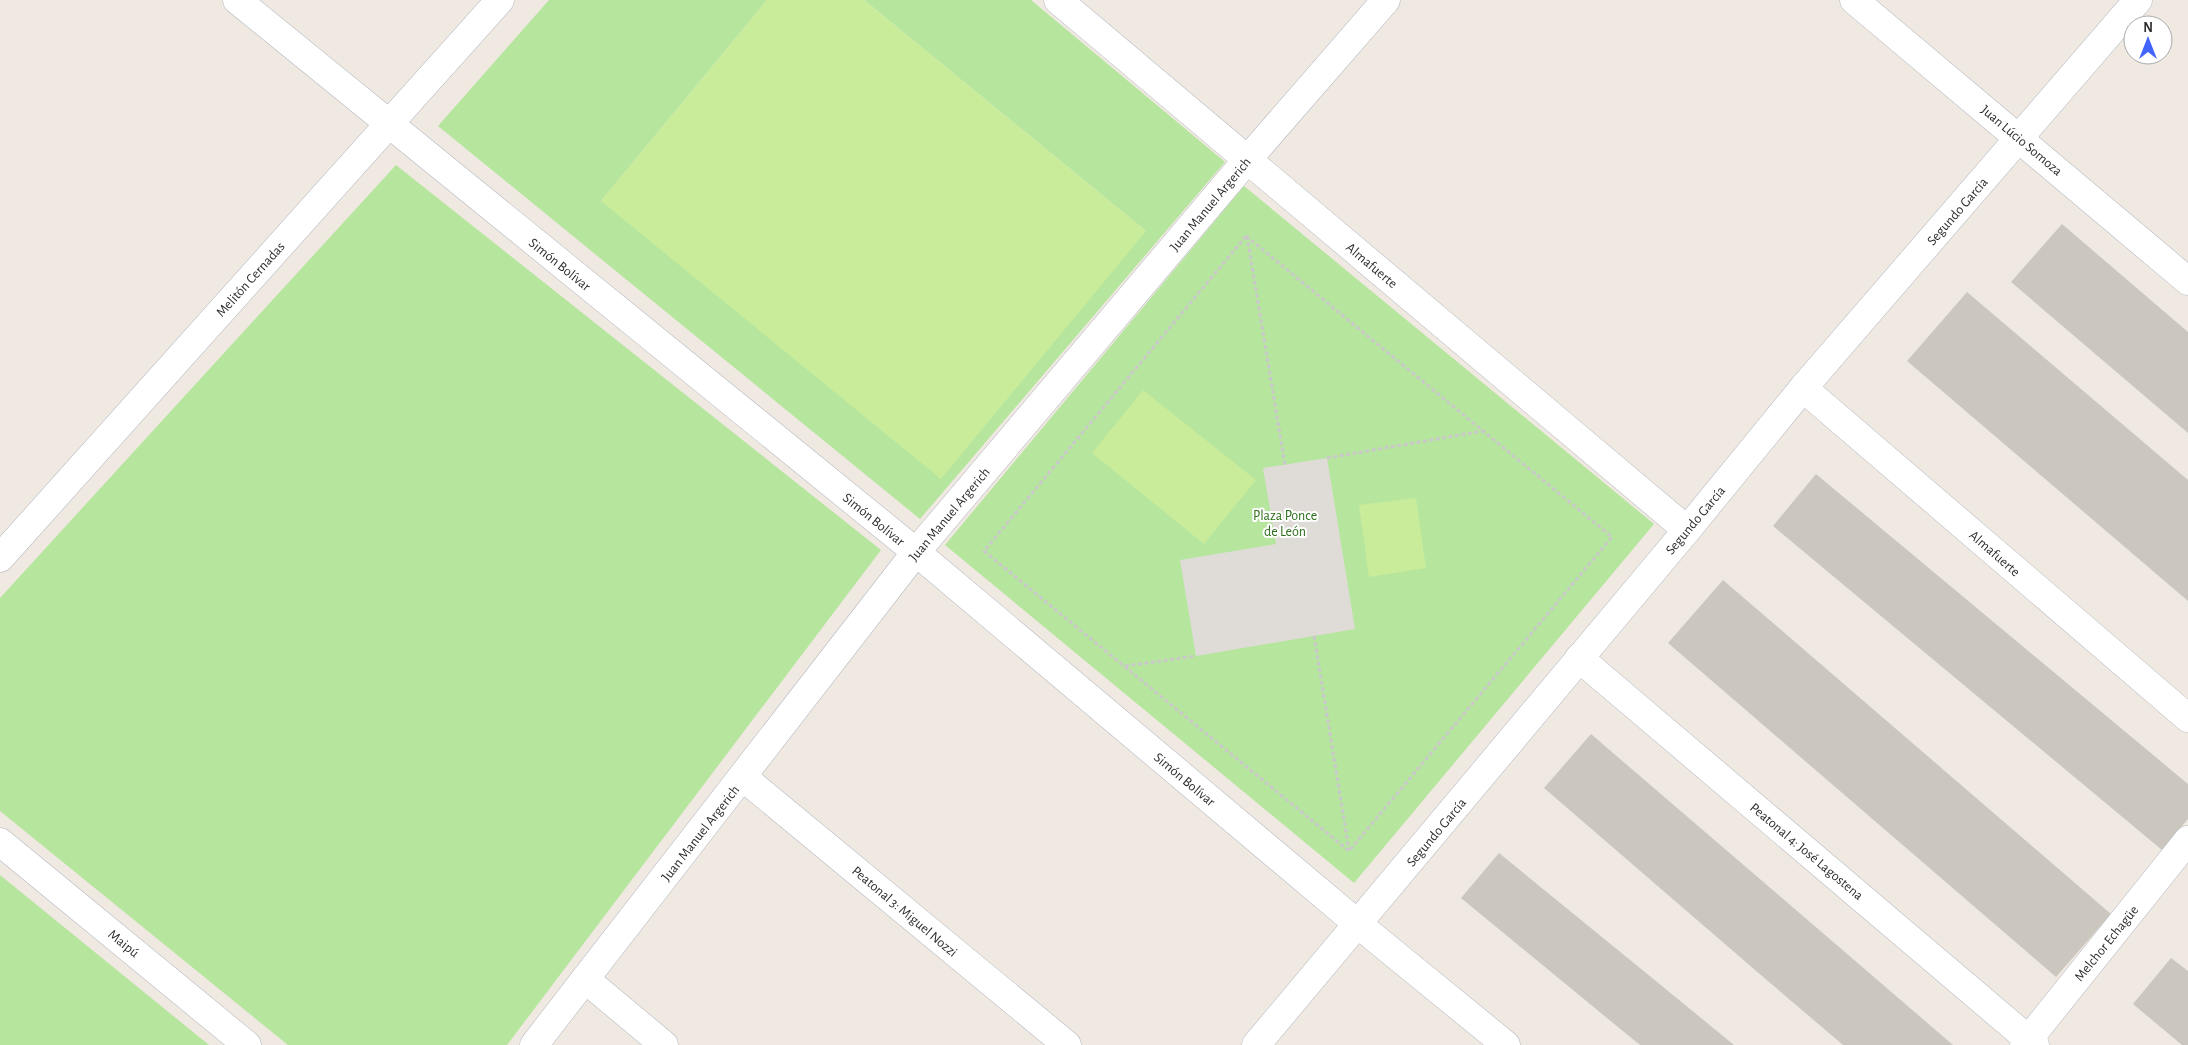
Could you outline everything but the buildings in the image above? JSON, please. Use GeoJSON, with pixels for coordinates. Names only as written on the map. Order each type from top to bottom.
{"type":"FeatureCollection","features":[{"type":"Feature","properties":{"kind":"street","name":"Simón Bolívar"},"geometry":{"type":"LineString","coordinates":[[237,0],[389,126],[916,552],[1358,925],[1506,1045]]}},
{"type":"Feature","properties":{"kind":"street","name":"Melitón Cernadas"},"geometry":{"type":"LineString","coordinates":[[0,558],[500,0]]}},
{"type":"Feature","properties":{"kind":"street","name":"Almafuerte"},"geometry":{"type":"LineString","coordinates":[[1058,0],[1687,530]]}},
{"type":"Feature","properties":{"kind":"street","name":"Juan Manuel Argerich"},"geometry":{"type":"LineString","coordinates":[[534,1045],[744,778],[916,552],[1247,160],[1386,0]]}},
{"type":"Feature","properties":{"kind":"street","name":"Juan Lúcio Somoza"},"geometry":{"type":"LineString","coordinates":[[1854,0],[2188,281]]}},
{"type":"Feature","properties":{"kind":"street","name":"Segundo García"},"geometry":{"type":"LineString","coordinates":[[1256,1045],[1687,530],[1803,388],[2138,0]]}},
{"type":"Feature","properties":{"kind":"street","name":"Almafuerte"},"geometry":{"type":"LineString","coordinates":[[1803,388],[2188,718]]}},
{"type":"Feature","properties":{"kind":"street","name":"Peatonal 4: José Lagostena"},"geometry":{"type":"LineString","coordinates":[[1579,658],[2029,1043]]}},
{"type":"Feature","properties":{"kind":"street","name":"Peatonal 3: Miguel Nozzi"},"geometry":{"type":"LineString","coordinates":[[744,778],[1067,1045]]}},
{"type":"Feature","properties":{"kind":"street","name":"Melchor Echagüe"},"geometry":{"type":"LineString","coordinates":[[2029,1043],[2188,840]]}},
{"type":"Feature","properties":{"kind":"street","name":"Maipú"},"geometry":{"type":"LineString","coordinates":[[0,842],[247,1045]]}},
{"type":"Feature","properties":{"kind":"street"},"geometry":{"type":"LineString","coordinates":[[585,979],[664,1045]]}},
{"type":"Feature","properties":{"kind":"path"},"geometry":{"type":"LineString","coordinates":[[1246,236],[1612,537],[1350,851]]}},
{"type":"Feature","properties":{"kind":"path"},"geometry":{"type":"LineString","coordinates":[[1246,236],[1285,465]]}},
{"type":"Feature","properties":{"kind":"path"},"geometry":{"type":"LineString","coordinates":[[1246,236],[984,550],[1350,851]]}},
{"type":"Feature","properties":{"kind":"path"},"geometry":{"type":"LineString","coordinates":[[1326,458],[1483,431]]}},
{"type":"Feature","properties":{"kind":"path"},"geometry":{"type":"LineString","coordinates":[[1314,636],[1350,851]]}},
{"type":"Feature","properties":{"kind":"path"},"geometry":{"type":"LineString","coordinates":[[1125,666],[1196,656]]}},
{"type":"Feature","properties":{"kind":"green space"},"geometry":{"type":"Polygon","coordinates":[[[549,0],[767,0],[601,201],[1146,231],[864,0],[1031,0],[1225,162],[920,519],[438,126],[549,0]]]}},
{"type":"Feature","properties":{"kind":"green space"},"geometry":{"type":"Polygon","coordinates":[[[767,0],[864,0],[1146,231],[941,479],[601,201],[767,0]]]}},
{"type":"Feature","properties":{"kind":"green space"},"geometry":{"type":"Polygon","coordinates":[[[396,165],[881,550],[507,1045],[288,1045],[0,811],[0,598],[396,165]]]}},
{"type":"Feature","properties":{"kind":"green space","name":"Plaza Ponce de León"},"geometry":{"type":"Polygon","coordinates":[[[1244,186],[1654,524],[1354,883],[945,545],[1244,186]]]}},
{"type":"Feature","properties":{"kind":"green space"},"geometry":{"type":"Polygon","coordinates":[[[1143,390],[1256,480],[1204,544],[1092,453],[1143,390]]]}},
{"type":"Feature","properties":{"kind":"green space"},"geometry":{"type":"Polygon","coordinates":[[[1416,498],[1426,568],[1369,577],[1359,505],[1416,498]]]}},
{"type":"Feature","properties":{"kind":"green space"},"geometry":{"type":"Polygon","coordinates":[[[0,875],[209,1045],[0,1045],[0,875]]]}},
{"type":"Feature","properties":{"kind":"shaded area"},"geometry":{"type":"Polygon","coordinates":[[[1327,458],[1355,629],[1196,656],[1180,560],[1276,544],[1263,468],[1327,458]]]}}]}
